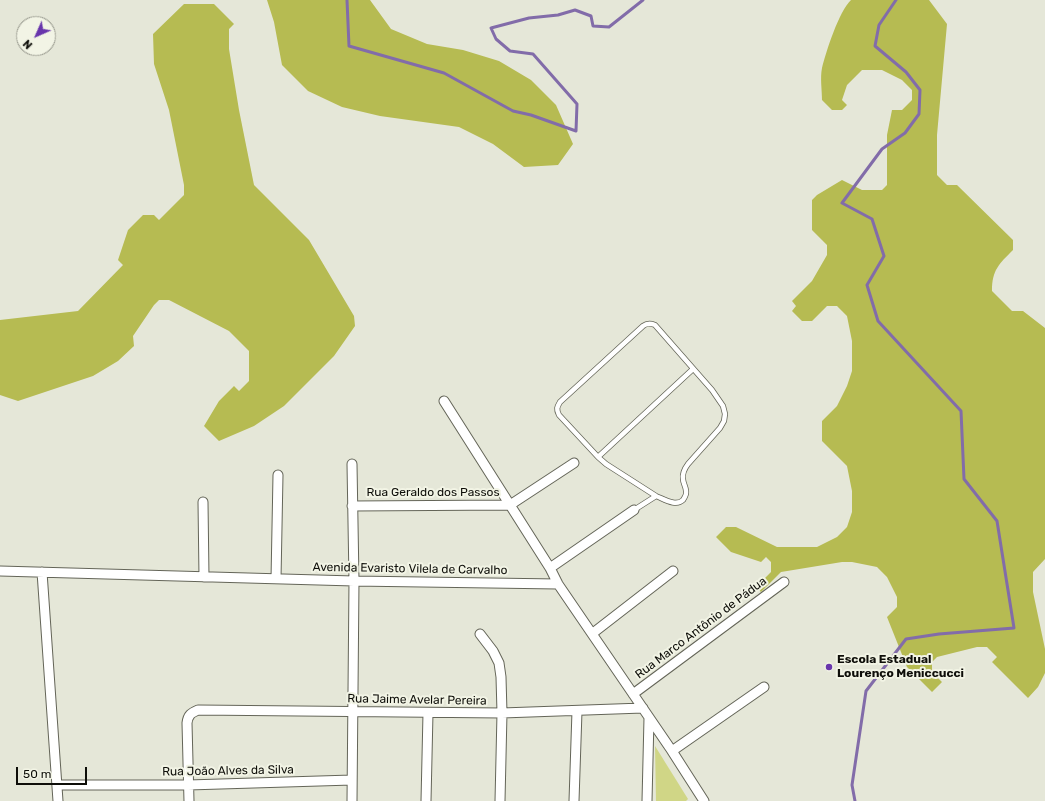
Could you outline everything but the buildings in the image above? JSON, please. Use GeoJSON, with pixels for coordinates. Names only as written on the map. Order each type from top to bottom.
{"type":"FeatureCollection","features":[{"type":"Feature","properties":{"kind":"street"},"geometry":{"type":"LineString","coordinates":[[444,401],[550,568],[558,584],[593,633],[672,751],[700,799]]}},
{"type":"Feature","properties":{"kind":"street","name":"Rua Geraldo dos Passos"},"geometry":{"type":"LineString","coordinates":[[352,506],[510,505],[574,462]]}},
{"type":"Feature","properties":{"kind":"street"},"geometry":{"type":"LineString","coordinates":[[352,464],[354,581],[352,801]]}},
{"type":"Feature","properties":{"kind":"street"},"geometry":{"type":"LineString","coordinates":[[276,579],[278,475]]}},
{"type":"Feature","properties":{"kind":"street"},"geometry":{"type":"LineString","coordinates":[[203,502],[204,577]]}},
{"type":"Feature","properties":{"kind":"street"},"geometry":{"type":"LineString","coordinates":[[550,568],[634,510]]}},
{"type":"Feature","properties":{"kind":"street","name":"Avenida Evaristo Vilela de Carvalho"},"geometry":{"type":"LineString","coordinates":[[0,571],[354,581],[558,584]]}},
{"type":"Feature","properties":{"kind":"street"},"geometry":{"type":"LineString","coordinates":[[593,633],[673,571]]}},
{"type":"Feature","properties":{"kind":"street"},"geometry":{"type":"LineString","coordinates":[[42,572],[58,801]]}},
{"type":"Feature","properties":{"kind":"street","name":"Rua Marco Antônio de Pádua"},"geometry":{"type":"LineString","coordinates":[[633,694],[784,582]]}},
{"type":"Feature","properties":{"kind":"street"},"geometry":{"type":"LineString","coordinates":[[480,634],[493,651],[498,663],[501,677],[502,713],[500,801]]}},
{"type":"Feature","properties":{"kind":"street"},"geometry":{"type":"LineString","coordinates":[[672,751],[764,687]]}},
{"type":"Feature","properties":{"kind":"street","name":"Rua Jaime Avelar Pereira"},"geometry":{"type":"LineString","coordinates":[[188,785],[187,723],[191,712],[198,710],[502,713],[643,708]]}},
{"type":"Feature","properties":{"kind":"street"},"geometry":{"type":"LineString","coordinates":[[574,801],[577,711]]}},
{"type":"Feature","properties":{"kind":"street"},"geometry":{"type":"LineString","coordinates":[[426,801],[428,713]]}},
{"type":"Feature","properties":{"kind":"street"},"geometry":{"type":"LineString","coordinates":[[647,801],[649,718]]}},
{"type":"Feature","properties":{"kind":"street","name":"Rua João Alves da Silva"},"geometry":{"type":"LineString","coordinates":[[57,785],[188,785],[352,780]]}},
{"type":"Feature","properties":{"kind":"street"},"geometry":{"type":"LineString","coordinates":[[188,785],[189,801]]}},
{"type":"Feature","properties":{"kind":"lane"},"geometry":{"type":"LineString","coordinates":[[646,323],[655,325],[693,368],[723,406],[725,414],[724,421],[720,428],[688,464],[684,471],[683,478],[687,492],[682,501],[677,503],[670,502],[656,496],[606,464],[559,415],[557,411],[557,407],[560,402],[646,323]]}},
{"type":"Feature","properties":{"kind":"lane"},"geometry":{"type":"LineString","coordinates":[[598,457],[693,368]]}},
{"type":"Feature","properties":{"kind":"lane"},"geometry":{"type":"LineString","coordinates":[[634,510],[656,496]]}},
{"type":"Feature","properties":{"kind":"green space"},"geometry":{"type":"Polygon","coordinates":[[[267,0],[370,0],[391,29],[427,44],[463,50],[499,61],[531,80],[556,105],[573,144],[558,165],[524,167],[493,144],[459,127],[380,116],[342,107],[308,91],[282,65],[274,22],[267,0]]]}},
{"type":"Feature","properties":{"kind":"green space"},"geometry":{"type":"Polygon","coordinates":[[[851,0],[929,0],[947,24],[937,135],[937,175],[947,185],[957,185],[1013,240],[1013,250],[995,272],[992,291],[1012,311],[1023,311],[1045,328],[1045,559],[1033,572],[1033,592],[1045,649],[1045,673],[1038,687],[1028,698],[992,662],[997,657],[987,647],[977,647],[937,657],[932,662],[932,672],[942,682],[932,692],[907,667],[887,617],[897,607],[897,597],[887,577],[877,567],[852,562],[842,562],[781,572],[761,592],[756,587],[771,572],[771,562],[766,557],[761,562],[731,552],[716,537],[726,527],[736,527],[777,547],[817,547],[837,537],[847,527],[852,512],[852,491],[847,466],[822,441],[822,421],[837,406],[847,386],[852,371],[852,341],[847,316],[837,306],[827,306],[812,321],[802,321],[792,311],[796,306],[792,301],[812,281],[827,255],[827,245],[812,230],[812,200],[817,195],[842,180],[862,190],[882,190],[887,185],[887,135],[892,110],[902,110],[912,100],[912,90],[902,80],[882,70],[862,70],[847,85],[842,100],[847,105],[842,110],[832,110],[822,100],[821,76],[824,61],[838,22],[846,5],[851,0]]]}},
{"type":"Feature","properties":{"kind":"green space"},"geometry":{"type":"Polygon","coordinates":[[[184,4],[214,4],[234,24],[229,29],[229,49],[254,185],[309,240],[354,316],[355,326],[334,356],[284,406],[254,426],[219,441],[204,426],[219,401],[234,386],[239,391],[249,381],[249,351],[229,331],[169,300],[159,300],[154,305],[133,336],[134,346],[118,361],[93,376],[18,401],[0,395],[0,320],[78,311],[123,265],[118,260],[128,230],[143,215],[154,215],[159,220],[184,195],[184,185],[169,110],[154,64],[153,34],[184,4]]]}},
{"type":"Feature","properties":{"kind":"green space"},"geometry":{"type":"Polygon","coordinates":[[[655,746],[688,799],[686,801],[656,801],[655,746]]]}},
{"type":"Feature","properties":{"kind":"waterway"},"geometry":{"type":"LineString","coordinates":[[347,0],[349,46],[444,73],[513,111],[531,115],[576,131],[577,104],[533,54],[510,51],[496,39],[491,28],[529,18],[558,15],[575,10],[591,16],[593,26],[609,27],[643,0]]}},
{"type":"Feature","properties":{"kind":"waterway"},"geometry":{"type":"LineString","coordinates":[[855,801],[852,785],[866,691],[906,639],[939,634],[1014,628],[997,521],[964,479],[961,411],[878,321],[867,285],[884,256],[872,219],[842,203],[882,149],[905,133],[919,114],[920,90],[906,72],[875,46],[879,25],[896,0]]}},
{"type":"Feature","properties":{"kind":"place","name":"Escola Estadual Lourenço Meniccucci"},"geometry":{"type":"Point","coordinates":[829,667]}}]}
